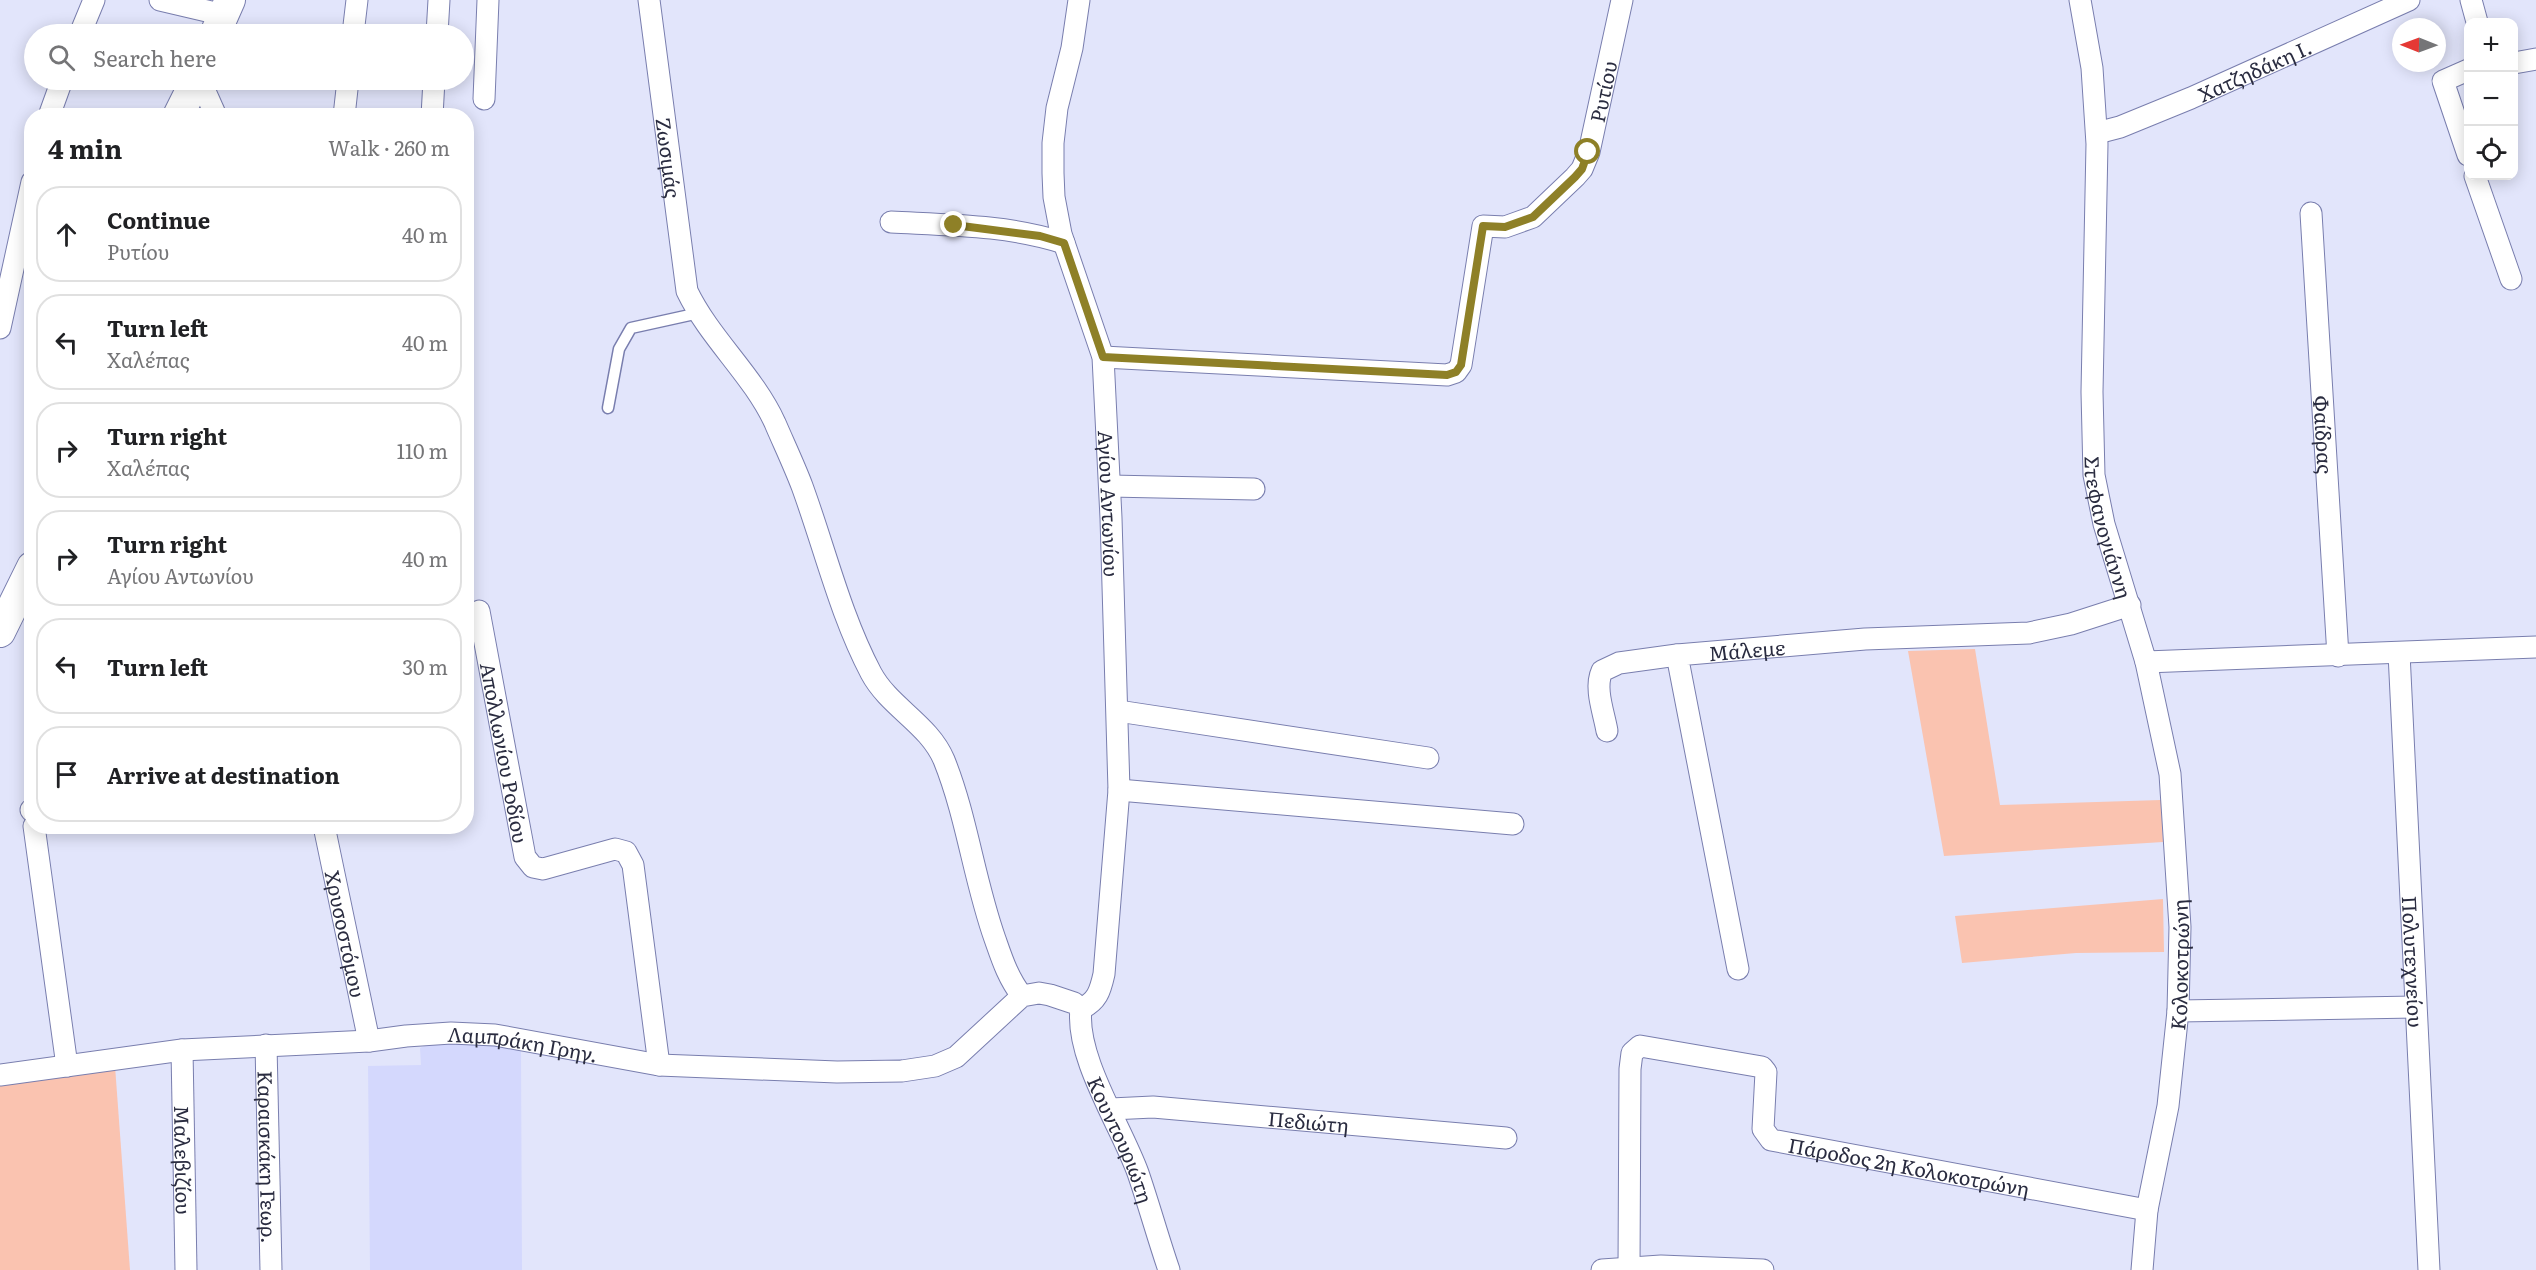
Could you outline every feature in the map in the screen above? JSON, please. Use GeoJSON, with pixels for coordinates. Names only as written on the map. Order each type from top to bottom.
{"type":"FeatureCollection","features":[{"type":"Feature","properties":{"kind":"street"},"geometry":{"type":"LineString","coordinates":[[84,24],[94,0]]}},
{"type":"Feature","properties":{"kind":"street"},"geometry":{"type":"LineString","coordinates":[[160,0],[223,17]]}},
{"type":"Feature","properties":{"kind":"street"},"geometry":{"type":"LineString","coordinates":[[354,24],[357,0]]}},
{"type":"Feature","properties":{"kind":"street"},"geometry":{"type":"LineString","coordinates":[[438,24],[439,0]]}},
{"type":"Feature","properties":{"kind":"street"},"geometry":{"type":"LineString","coordinates":[[484,99],[488,0]]}},
{"type":"Feature","properties":{"kind":"street","name":"Ζωσιμάς"},"geometry":{"type":"LineString","coordinates":[[649,0],[683,276],[687,291],[699,313],[755,389],[774,420],[799,477],[837,596],[855,642],[876,682],[926,732],[938,748],[963,819],[987,918],[1006,970],[1022,996]]}},
{"type":"Feature","properties":{"kind":"street","name":"Αγίου Αντωνίου"},"geometry":{"type":"LineString","coordinates":[[1079,0],[1053,143],[1054,197],[1064,243],[1103,357],[1110,486],[1119,790],[1104,974],[1100,993],[1095,1000],[1081,1009]]}},
{"type":"Feature","properties":{"kind":"street","name":"Ρυτίου"},"geometry":{"type":"LineString","coordinates":[[1103,357],[1447,375],[1456,372],[1461,365],[1483,226],[1505,227],[1533,217],[1582,169],[1588,152],[1622,0]]}},
{"type":"Feature","properties":{"kind":"street","name":"Στεφανογιάννη"},"geometry":{"type":"LineString","coordinates":[[2080,0],[2092,68],[2097,132],[2092,392],[2094,476],[2104,524],[2146,662]]}},
{"type":"Feature","properties":{"kind":"street","name":"Χατζηδάκη Ι."},"geometry":{"type":"LineString","coordinates":[[2097,132],[2120,127],[2191,98],[2409,0]]}},
{"type":"Feature","properties":{"kind":"street"},"geometry":{"type":"LineString","coordinates":[[2471,0],[2476,18]]}},
{"type":"Feature","properties":{"kind":"street"},"geometry":{"type":"LineString","coordinates":[[2518,62],[2536,59]]}},
{"type":"Feature","properties":{"kind":"street"},"geometry":{"type":"LineString","coordinates":[[2464,72],[2443,81],[2464,141]]}},
{"type":"Feature","properties":{"kind":"street"},"geometry":{"type":"LineString","coordinates":[[52,108],[58,90]]}},
{"type":"Feature","properties":{"kind":"street"},"geometry":{"type":"LineString","coordinates":[[182,108],[192,90]]}},
{"type":"Feature","properties":{"kind":"street"},"geometry":{"type":"LineString","coordinates":[[203,90],[212,108]]}},
{"type":"Feature","properties":{"kind":"street"},"geometry":{"type":"LineString","coordinates":[[345,108],[347,90]]}},
{"type":"Feature","properties":{"kind":"street"},"geometry":{"type":"LineString","coordinates":[[432,108],[433,90]]}},
{"type":"Feature","properties":{"kind":"street"},"geometry":{"type":"LineString","coordinates":[[2476,180],[2511,279]]}},
{"type":"Feature","properties":{"kind":"street","name":"Φαίδρας"},"geometry":{"type":"LineString","coordinates":[[2311,213],[2338,656]]}},
{"type":"Feature","properties":{"kind":"street"},"geometry":{"type":"LineString","coordinates":[[0,328],[24,218]]}},
{"type":"Feature","properties":{"kind":"street"},"geometry":{"type":"LineString","coordinates":[[891,222],[1008,231],[1040,236],[1064,243]]}},
{"type":"Feature","properties":{"kind":"street"},"geometry":{"type":"LineString","coordinates":[[1110,486],[1254,489]]}},
{"type":"Feature","properties":{"kind":"street"},"geometry":{"type":"LineString","coordinates":[[0,632],[7,603],[24,579]]}},
{"type":"Feature","properties":{"kind":"street","name":"Μάλεμε"},"geometry":{"type":"LineString","coordinates":[[1607,731],[1599,678],[1602,670],[1619,663],[1677,655],[1865,639],[2029,633],[2071,624],[2130,605]]}},
{"type":"Feature","properties":{"kind":"street","name":"Απολλωνίου Ροδίου"},"geometry":{"type":"LineString","coordinates":[[479,611],[525,857],[533,867],[543,869],[615,849],[626,852],[633,865],[658,1065]]}},
{"type":"Feature","properties":{"kind":"street"},"geometry":{"type":"LineString","coordinates":[[2146,662],[2536,647]]}},
{"type":"Feature","properties":{"kind":"street","name":"Πολυτεχνείου"},"geometry":{"type":"LineString","coordinates":[[2399,653],[2429,1270]]}},
{"type":"Feature","properties":{"kind":"street"},"geometry":{"type":"LineString","coordinates":[[1677,655],[1738,969]]}},
{"type":"Feature","properties":{"kind":"street","name":"Κολοκοτρώνη"},"geometry":{"type":"LineString","coordinates":[[2142,1270],[2147,1210],[2168,1106],[2178,1011],[2180,927],[2170,774],[2146,662]]}},
{"type":"Feature","properties":{"kind":"street"},"geometry":{"type":"LineString","coordinates":[[1118,711],[1428,758]]}},
{"type":"Feature","properties":{"kind":"street"},"geometry":{"type":"LineString","coordinates":[[1119,790],[1513,824]]}},
{"type":"Feature","properties":{"kind":"street"},"geometry":{"type":"LineString","coordinates":[[35,834],[67,1066]]}},
{"type":"Feature","properties":{"kind":"street","name":"Χρυσοστόμου"},"geometry":{"type":"LineString","coordinates":[[326,834],[369,1041]]}},
{"type":"Feature","properties":{"kind":"street"},"geometry":{"type":"LineString","coordinates":[[1022,996],[1039,993],[1050,995],[1074,1003],[1081,1009]]}},
{"type":"Feature","properties":{"kind":"street","name":"Λαμπράκη Γρηγ."},"geometry":{"type":"LineString","coordinates":[[0,1075],[182,1050],[478,1033],[658,1065],[837,1072],[902,1071],[930,1067],[956,1057],[1022,996]]}},
{"type":"Feature","properties":{"kind":"street"},"geometry":{"type":"LineString","coordinates":[[2178,1011],[2415,1007]]}},
{"type":"Feature","properties":{"kind":"street","name":"Κουντουριώτη"},"geometry":{"type":"LineString","coordinates":[[1081,1009],[1082,1038],[1101,1091],[1111,1109],[1138,1174],[1169,1270]]}},
{"type":"Feature","properties":{"kind":"street","name":"Καραισκάκη Γεωρ."},"geometry":{"type":"LineString","coordinates":[[266,1045],[270,1270]]}},
{"type":"Feature","properties":{"kind":"street","name":"Πάροδος 2η Κολοκοτρώνη"},"geometry":{"type":"LineString","coordinates":[[1629,1268],[1630,1076],[1632,1053],[1640,1046],[1762,1067],[1766,1072],[1763,1129],[1771,1140],[2147,1210]]}},
{"type":"Feature","properties":{"kind":"street","name":"Μαλεβιζίου"},"geometry":{"type":"LineString","coordinates":[[182,1050],[186,1270]]}},
{"type":"Feature","properties":{"kind":"street","name":"Πεδιώτη"},"geometry":{"type":"LineString","coordinates":[[1111,1109],[1153,1107],[1506,1138]]}},
{"type":"Feature","properties":{"kind":"street"},"geometry":{"type":"LineString","coordinates":[[1602,1270],[1700,1266],[1763,1270]]}},
{"type":"Feature","properties":{"kind":"lane"},"geometry":{"type":"LineString","coordinates":[[608,408],[619,350],[631,328],[699,313]]}},
{"type":"Feature","properties":{"kind":"shaded area"},"geometry":{"type":"Polygon","coordinates":[[[1975,649],[2000,805],[2161,800],[2163,842],[1944,856],[1908,651],[1975,649]]]}},
{"type":"Feature","properties":{"kind":"shaded area"},"geometry":{"type":"Polygon","coordinates":[[[2163,899],[2164,952],[2076,953],[1962,963],[1955,916],[2163,899]]]}},
{"type":"Feature","properties":{"kind":"shaded area"},"geometry":{"type":"Polygon","coordinates":[[[467,1040],[521,1051],[522,1270],[370,1270],[368,1066],[421,1065],[420,1048],[435,1041],[467,1040]]]}},
{"type":"Feature","properties":{"kind":"shaded area"},"geometry":{"type":"Polygon","coordinates":[[[115,1066],[130,1270],[0,1270],[0,1084],[115,1066]]]}},
{"type":"Feature","properties":{"kind":"route"},"geometry":{"type":"LineString","coordinates":[[954,225],[1040,236],[1064,243],[1103,357],[1447,375],[1456,372],[1461,365],[1483,226],[1505,227],[1533,217],[1582,169],[1588,152]]}}]}
